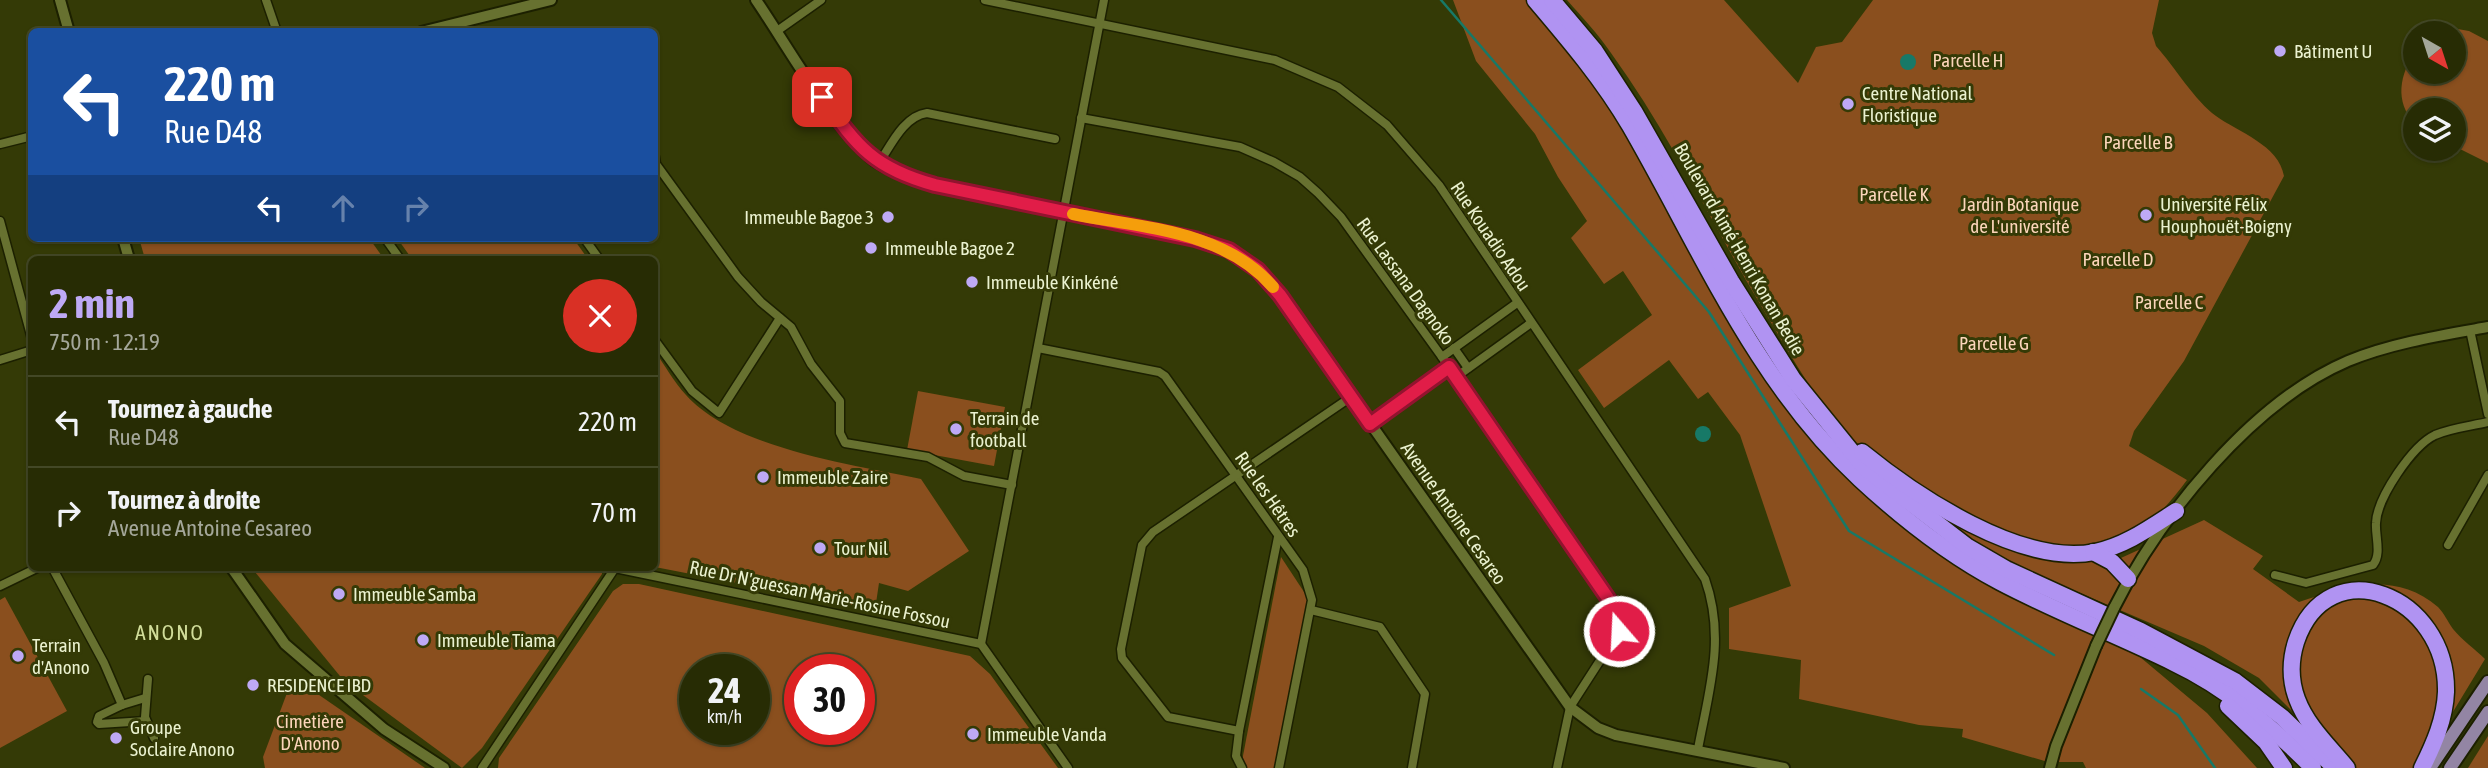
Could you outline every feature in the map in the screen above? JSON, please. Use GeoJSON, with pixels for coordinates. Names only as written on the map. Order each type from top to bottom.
{"type":"FeatureCollection","features":[{"type":"Feature","properties":{"kind":"highway","name":"Boulevard Aimé Henri Konan Bedie"},"geometry":{"type":"LineString","coordinates":[[1535,0],[1579,52],[1628,123],[1745,335],[1831,451],[1900,515],[1962,559],[2000,582],[2193,673],[2252,712],[2313,768]]}},
{"type":"Feature","properties":{"kind":"highway","name":"Boulevard Aimé Henri Konan Bedie"},"geometry":{"type":"LineString","coordinates":[[1552,0],[1595,51],[1628,101],[1731,281],[1793,379],[1865,468],[1968,547],[2006,569],[2141,631],[2235,681],[2282,717],[2335,768]]}},
{"type":"Feature","properties":{"kind":"highway"},"geometry":{"type":"LineString","coordinates":[[1832,427],[1922,496],[1987,531],[2021,544],[2052,551],[2094,552],[2133,538],[2176,511]]}},
{"type":"Feature","properties":{"kind":"highway"},"geometry":{"type":"LineString","coordinates":[[2094,552],[2112,562],[2128,579]]}},
{"type":"Feature","properties":{"kind":"highway"},"geometry":{"type":"LineString","coordinates":[[2347,768],[2304,715],[2292,684],[2291,661],[2301,630],[2313,613],[2334,597],[2362,592],[2386,596],[2407,605],[2427,626],[2438,651],[2444,674],[2445,701],[2434,743],[2422,768]]}},
{"type":"Feature","properties":{"kind":"highway"},"geometry":{"type":"LineString","coordinates":[[2154,655],[2227,706],[2266,742],[2284,768]]}},
{"type":"Feature","properties":{"kind":"main road"},"geometry":{"type":"LineString","coordinates":[[2430,768],[2488,682]]}},
{"type":"Feature","properties":{"kind":"main road"},"geometry":{"type":"LineString","coordinates":[[2450,768],[2488,712]]}},
{"type":"Feature","properties":{"kind":"street"},"geometry":{"type":"LineString","coordinates":[[60,0],[68,28]]}},
{"type":"Feature","properties":{"kind":"street"},"geometry":{"type":"LineString","coordinates":[[265,0],[276,28]]}},
{"type":"Feature","properties":{"kind":"street"},"geometry":{"type":"LineString","coordinates":[[434,28],[514,4],[551,0]]}},
{"type":"Feature","properties":{"kind":"street","name":"Avenue Antoine Cesareo"},"geometry":{"type":"LineString","coordinates":[[756,0],[847,132],[879,163],[895,172],[926,183],[1204,241],[1245,260],[1280,295],[1570,707],[1598,728],[1616,735],[1698,749],[1778,767]]}},
{"type":"Feature","properties":{"kind":"street"},"geometry":{"type":"LineString","coordinates":[[777,31],[821,0]]}},
{"type":"Feature","properties":{"kind":"street","name":"Rue Kouadio Adou"},"geometry":{"type":"LineString","coordinates":[[985,0],[1275,60],[1338,88],[1387,125],[1439,185],[1517,303],[1693,557],[1705,579],[1716,619],[1717,644],[1698,749]]}},
{"type":"Feature","properties":{"kind":"street"},"geometry":{"type":"LineString","coordinates":[[1068,768],[981,644],[1104,0]]}},
{"type":"Feature","properties":{"kind":"street"},"geometry":{"type":"LineString","coordinates":[[879,163],[908,122],[918,114],[927,113],[1055,139]]}},
{"type":"Feature","properties":{"kind":"street","name":"Rue Lassana Dagnoko"},"geometry":{"type":"LineString","coordinates":[[1082,118],[1240,148],[1300,177],[1340,216],[1456,377],[1620,621],[1614,641],[1570,707]]}},
{"type":"Feature","properties":{"kind":"street"},"geometry":{"type":"LineString","coordinates":[[0,144],[28,137]]}},
{"type":"Feature","properties":{"kind":"street"},"geometry":{"type":"LineString","coordinates":[[658,167],[719,252],[755,295],[791,327],[811,364],[840,401],[840,433],[845,443],[928,457],[964,477],[1012,485]]}},
{"type":"Feature","properties":{"kind":"street"},"geometry":{"type":"LineString","coordinates":[[0,221],[28,324]]}},
{"type":"Feature","properties":{"kind":"street"},"geometry":{"type":"LineString","coordinates":[[1442,357],[1517,303]]}},
{"type":"Feature","properties":{"kind":"street"},"geometry":{"type":"LineString","coordinates":[[658,344],[692,391],[719,412],[780,318]]}},
{"type":"Feature","properties":{"kind":"street"},"geometry":{"type":"LineString","coordinates":[[1456,377],[1531,323]]}},
{"type":"Feature","properties":{"kind":"street"},"geometry":{"type":"LineString","coordinates":[[2050,768],[2096,646],[2128,579],[2176,511],[2267,410],[2304,383],[2350,360],[2488,327]]}},
{"type":"Feature","properties":{"kind":"street"},"geometry":{"type":"LineString","coordinates":[[2470,330],[2485,381],[2488,414]]}},
{"type":"Feature","properties":{"kind":"street","name":"Rue les Hêtres"},"geometry":{"type":"LineString","coordinates":[[1038,348],[1159,372],[1166,376],[1303,570],[1310,586],[1311,610],[1279,768]]}},
{"type":"Feature","properties":{"kind":"street"},"geometry":{"type":"LineString","coordinates":[[1454,348],[1468,368]]}},
{"type":"Feature","properties":{"kind":"street"},"geometry":{"type":"LineString","coordinates":[[0,360],[28,351]]}},
{"type":"Feature","properties":{"kind":"street"},"geometry":{"type":"LineString","coordinates":[[1370,424],[1449,367]]}},
{"type":"Feature","properties":{"kind":"street"},"geometry":{"type":"LineString","coordinates":[[1239,731],[1168,717],[1122,658],[1121,649],[1142,545],[1153,532],[1351,397]]}},
{"type":"Feature","properties":{"kind":"street"},"geometry":{"type":"LineString","coordinates":[[2275,575],[2306,583],[2373,565],[2378,558],[2376,524],[2382,499],[2417,448],[2438,434],[2488,422]]}},
{"type":"Feature","properties":{"kind":"street"},"geometry":{"type":"LineString","coordinates":[[2448,545],[2488,475]]}},
{"type":"Feature","properties":{"kind":"street"},"geometry":{"type":"LineString","coordinates":[[1242,768],[1236,756],[1239,731],[1278,537]]}},
{"type":"Feature","properties":{"kind":"street"},"geometry":{"type":"LineString","coordinates":[[0,586],[31,571]]}},
{"type":"Feature","properties":{"kind":"street"},"geometry":{"type":"LineString","coordinates":[[54,571],[104,663],[122,705]]}},
{"type":"Feature","properties":{"kind":"street"},"geometry":{"type":"LineString","coordinates":[[234,571],[285,644],[384,729],[444,768]]}},
{"type":"Feature","properties":{"kind":"street","name":"Rue Dr N'guessan Marie-Rosine Fossou"},"geometry":{"type":"LineString","coordinates":[[482,768],[613,571]]}},
{"type":"Feature","properties":{"kind":"street","name":"Rue Dr N'guessan Marie-Rosine Fossou"},"geometry":{"type":"LineString","coordinates":[[629,571],[981,644]]}},
{"type":"Feature","properties":{"kind":"street"},"geometry":{"type":"LineString","coordinates":[[1311,610],[1380,627],[1416,678],[1426,701],[1412,768]]}},
{"type":"Feature","properties":{"kind":"street"},"geometry":{"type":"LineString","coordinates":[[148,679],[146,721],[154,738]]}},
{"type":"Feature","properties":{"kind":"street"},"geometry":{"type":"LineString","coordinates":[[145,698],[99,716],[97,722],[146,721]]}},
{"type":"Feature","properties":{"kind":"street"},"geometry":{"type":"LineString","coordinates":[[1557,768],[1570,707]]}},
{"type":"Feature","properties":{"kind":"green space"},"geometry":{"type":"Polygon","coordinates":[[[1453,0],[1530,0],[1589,69],[1719,292],[1829,453],[1874,503],[1929,547],[1995,589],[2134,652],[2207,713],[2257,768],[2086,768],[2083,762],[2048,762],[1962,737],[1963,729],[1919,725],[1799,699],[1801,660],[1729,649],[1729,608],[1791,586],[1740,435],[1708,392],[1698,399],[1669,360],[1604,408],[1578,370],[1652,315],[1623,271],[1604,284],[1571,238],[1587,221],[1558,177],[1535,134],[1476,61],[1453,0]]]}},
{"type":"Feature","properties":{"kind":"green space","name":"Jardin Botanique de L'université"},"geometry":{"type":"Polygon","coordinates":[[[1567,0],[1724,0],[1798,83],[1816,47],[1842,42],[1873,0],[2159,0],[2152,33],[2156,46],[2208,110],[2266,148],[2281,165],[2284,176],[2184,361],[2134,431],[2129,446],[2187,480],[2162,511],[2138,530],[2112,542],[2092,546],[2052,546],[1998,529],[1935,498],[1904,479],[1852,439],[1834,420],[1788,351],[1632,83],[1606,46],[1567,0]]]}},
{"type":"Feature","properties":{"kind":"green space"},"geometry":{"type":"Polygon","coordinates":[[[2466,30],[2488,41],[2488,163],[2466,152],[2466,98],[2403,98],[2403,102],[2402,88],[2403,79],[2403,84],[2466,84],[2466,30]]]}},
{"type":"Feature","properties":{"kind":"green space"},"geometry":{"type":"Polygon","coordinates":[[[140,242],[372,242],[382,256],[144,256],[140,242]]]}},
{"type":"Feature","properties":{"kind":"green space"},"geometry":{"type":"Polygon","coordinates":[[[400,242],[576,242],[586,256],[410,256],[400,242]]]}},
{"type":"Feature","properties":{"kind":"green space"},"geometry":{"type":"Polygon","coordinates":[[[658,355],[686,395],[707,413],[733,429],[796,452],[921,479],[969,551],[908,591],[879,583],[875,610],[658,568],[658,355]]]}},
{"type":"Feature","properties":{"kind":"green space","name":"Terrain de football"},"geometry":{"type":"Polygon","coordinates":[[[918,391],[1005,407],[994,466],[907,450],[918,391]]]}},
{"type":"Feature","properties":{"kind":"green space"},"geometry":{"type":"Polygon","coordinates":[[[1924,502],[2051,558],[2110,563],[2204,520],[2263,556],[2253,569],[2299,602],[2352,587],[2388,585],[2405,588],[2438,607],[2453,629],[2485,659],[2419,768],[2349,768],[2259,678],[2204,646],[2010,563],[1944,525],[1924,502]]]}},
{"type":"Feature","properties":{"kind":"green space"},"geometry":{"type":"Polygon","coordinates":[[[1281,557],[1308,598],[1276,768],[1247,768],[1242,761],[1281,557]]]}},
{"type":"Feature","properties":{"kind":"green space"},"geometry":{"type":"Polygon","coordinates":[[[254,571],[602,571],[482,748],[462,768],[344,681],[254,571]]]}},
{"type":"Feature","properties":{"kind":"green space"},"geometry":{"type":"Polygon","coordinates":[[[623,584],[639,584],[970,656],[990,674],[1058,768],[498,768],[499,758],[613,591],[623,584]]]}},
{"type":"Feature","properties":{"kind":"green space","name":"Terrain d'Anono"},"geometry":{"type":"Polygon","coordinates":[[[5,597],[67,711],[0,748],[0,600],[5,597]]]}},
{"type":"Feature","properties":{"kind":"green space","name":"Cimetière D'Anono"},"geometry":{"type":"Polygon","coordinates":[[[293,677],[425,768],[265,768],[263,757],[293,677]]]}},
{"type":"Feature","properties":{"kind":"green space"},"geometry":{"type":"Polygon","coordinates":[[[2488,736],[2488,768],[2468,768],[2488,736]]]}},
{"type":"Feature","properties":{"kind":"water"},"geometry":{"type":"Polygon","coordinates":[[[1908,54],[1914,56],[1914,68],[1908,70],[1902,68],[1900,62],[1902,56],[1908,54]]]}},
{"type":"Feature","properties":{"kind":"water"},"geometry":{"type":"Polygon","coordinates":[[[1703,426],[1711,434],[1703,442],[1695,434],[1703,426]]]}},
{"type":"Feature","properties":{"kind":"waterway"},"geometry":{"type":"LineString","coordinates":[[1441,0],[1709,312],[1849,531],[2054,655]]}},
{"type":"Feature","properties":{"kind":"waterway"},"geometry":{"type":"LineString","coordinates":[[2141,689],[2178,715],[2215,768]]}},
{"type":"Feature","properties":{"kind":"slow traffic"},"geometry":{"type":"LineString","coordinates":[[1073,214],[1214,244],[1245,260],[1273,287]]}},
{"type":"Feature","properties":{"kind":"place","name":"Bâtiment U"},"geometry":{"type":"Point","coordinates":[2280,51]}},
{"type":"Feature","properties":{"kind":"place","name":"Centre National Floristique"},"geometry":{"type":"Point","coordinates":[1848,104]}},
{"type":"Feature","properties":{"kind":"place","name":"Université Félix Houphouët-Boigny"},"geometry":{"type":"Point","coordinates":[2146,215]}},
{"type":"Feature","properties":{"kind":"place","name":"Immeuble Bagoe 3"},"geometry":{"type":"Point","coordinates":[888,217]}},
{"type":"Feature","properties":{"kind":"place","name":"Immeuble Bagoe 2"},"geometry":{"type":"Point","coordinates":[871,248]}},
{"type":"Feature","properties":{"kind":"place","name":"Immeuble Kinkéné"},"geometry":{"type":"Point","coordinates":[972,282]}},
{"type":"Feature","properties":{"kind":"place","name":"Terrain de football"},"geometry":{"type":"Point","coordinates":[956,429]}},
{"type":"Feature","properties":{"kind":"place","name":"Immeuble Zaire"},"geometry":{"type":"Point","coordinates":[763,477]}},
{"type":"Feature","properties":{"kind":"place","name":"Tour Nil"},"geometry":{"type":"Point","coordinates":[820,548]}},
{"type":"Feature","properties":{"kind":"place","name":"Immeuble Samba"},"geometry":{"type":"Point","coordinates":[339,594]}},
{"type":"Feature","properties":{"kind":"place","name":"Immeuble Tiama"},"geometry":{"type":"Point","coordinates":[423,640]}},
{"type":"Feature","properties":{"kind":"place","name":"Terrain d'Anono"},"geometry":{"type":"Point","coordinates":[18,656]}},
{"type":"Feature","properties":{"kind":"place","name":"RESIDENCE IBD"},"geometry":{"type":"Point","coordinates":[253,685]}},
{"type":"Feature","properties":{"kind":"place","name":"Immeuble Vanda"},"geometry":{"type":"Point","coordinates":[973,734]}},
{"type":"Feature","properties":{"kind":"place","name":"Groupe Soclaire Anono"},"geometry":{"type":"Point","coordinates":[116,738]}},
{"type":"Feature","properties":{"kind":"district","name":"ANONO"},"geometry":{"type":"Point","coordinates":[170,632]}},
{"type":"Feature","properties":{"kind":"route"},"geometry":{"type":"LineString","coordinates":[[822,97],[847,132],[874,160],[916,180],[1195,239],[1229,250],[1258,270],[1280,295],[1370,424],[1449,367],[1616,610],[1620,621],[1619,631]]}},
{"type":"Feature","properties":{"kind":"park label","name":"Parcelle H"},"geometry":{"type":"Point","coordinates":[1968,60]}},
{"type":"Feature","properties":{"kind":"park label","name":"Parcelle B"},"geometry":{"type":"Point","coordinates":[2138,142]}},
{"type":"Feature","properties":{"kind":"park label","name":"Parcelle K"},"geometry":{"type":"Point","coordinates":[1894,194]}},
{"type":"Feature","properties":{"kind":"park label","name":"Parcelle D"},"geometry":{"type":"Point","coordinates":[2118,259]}},
{"type":"Feature","properties":{"kind":"park label","name":"Parcelle C"},"geometry":{"type":"Point","coordinates":[2169,302]}},
{"type":"Feature","properties":{"kind":"park label","name":"Parcelle G"},"geometry":{"type":"Point","coordinates":[1994,343]}}]}
